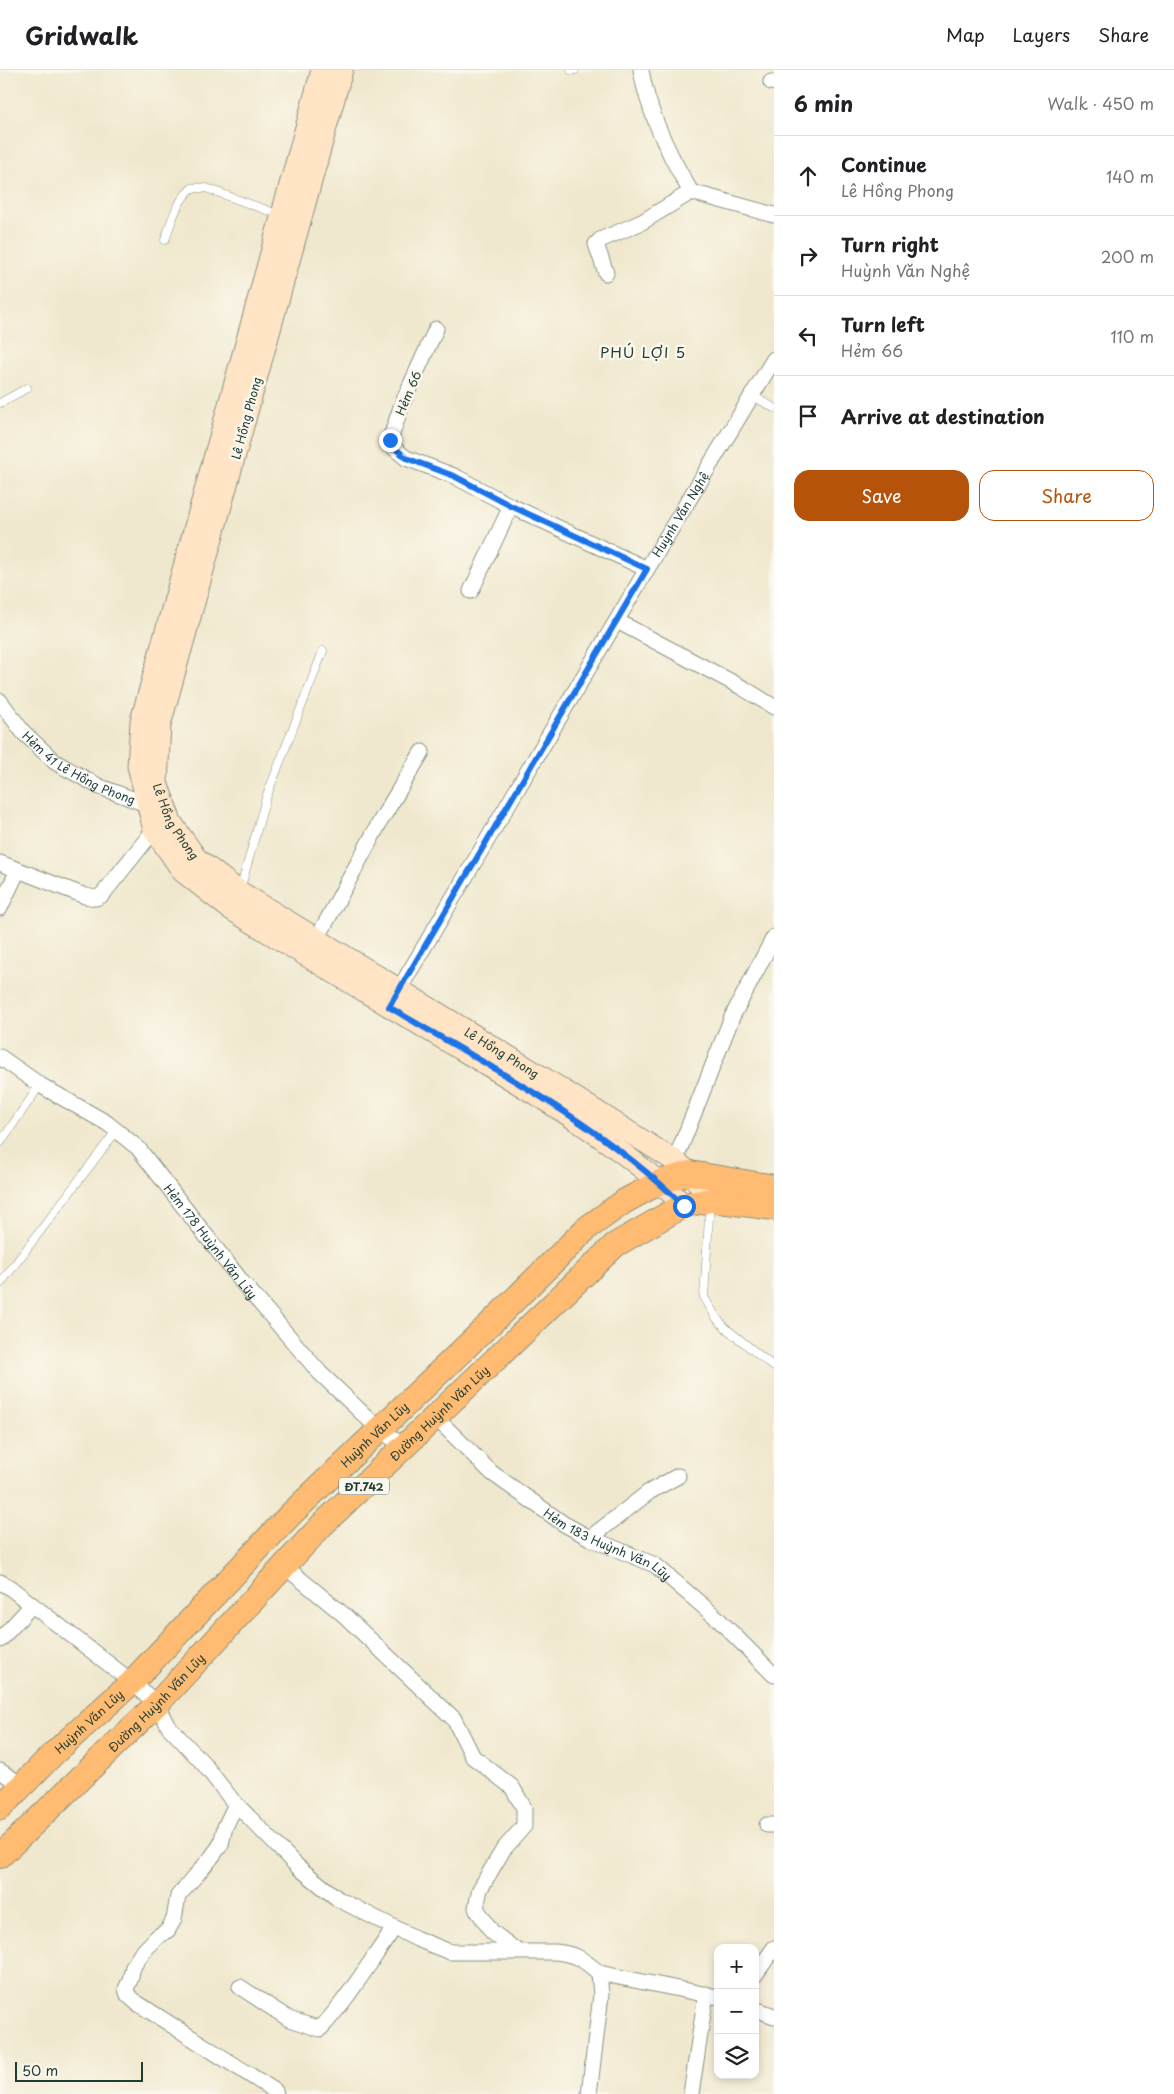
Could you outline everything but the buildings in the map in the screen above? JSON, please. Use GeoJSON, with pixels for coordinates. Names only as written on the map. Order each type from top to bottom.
{"type":"FeatureCollection","features":[{"type":"Feature","properties":{"kind":"main road","name":"Huỳnh Văn Lũy"},"geometry":{"type":"LineString","coordinates":[[0,1808],[132,1682],[290,1515],[492,1322],[587,1228],[624,1201],[660,1182],[682,1167],[774,1187]]}},
{"type":"Feature","properties":{"kind":"main road","name":"Đường Huỳnh Văn Lũy"},"geometry":{"type":"LineString","coordinates":[[0,1856],[157,1704],[283,1565],[322,1525],[615,1245],[684,1206],[711,1200],[774,1208]]}},
{"type":"Feature","properties":{"kind":"street","name":"Lê Hồng Phong"},"geometry":{"type":"LineString","coordinates":[[322,70],[141,722],[138,766],[154,830],[183,872],[229,908],[394,998],[682,1167],[711,1200]]}},
{"type":"Feature","properties":{"kind":"street","name":"Lê Hồng Phong"},"geometry":{"type":"LineString","coordinates":[[342,70],[160,725],[157,782],[171,822],[197,859],[240,892],[316,939],[394,998],[606,1141],[660,1182],[684,1206]]}},
{"type":"Feature","properties":{"kind":"street"},"geometry":{"type":"LineString","coordinates":[[641,70],[644,87],[669,154],[692,192],[774,215]]}},
{"type":"Feature","properties":{"kind":"street"},"geometry":{"type":"LineString","coordinates":[[606,273],[597,251],[596,244],[600,240],[642,222],[692,192]]}},
{"type":"Feature","properties":{"kind":"street","name":"Hẻm 66"},"geometry":{"type":"LineString","coordinates":[[436,329],[402,404],[390,440],[396,449],[406,458],[454,476],[511,506],[647,569]]}},
{"type":"Feature","properties":{"kind":"street","name":"Huỳnh Văn Nghệ"},"geometry":{"type":"LineString","coordinates":[[394,998],[647,569],[774,359]]}},
{"type":"Feature","properties":{"kind":"street"},"geometry":{"type":"LineString","coordinates":[[471,591],[511,506]]}},
{"type":"Feature","properties":{"kind":"street"},"geometry":{"type":"LineString","coordinates":[[617,621],[743,688],[774,707]]}},
{"type":"Feature","properties":{"kind":"street","name":"Hẻm 41 Lê Hồng Phong"},"geometry":{"type":"LineString","coordinates":[[0,701],[23,732],[55,762],[100,787],[146,804]]}},
{"type":"Feature","properties":{"kind":"street"},"geometry":{"type":"LineString","coordinates":[[316,939],[381,820],[422,752]]}},
{"type":"Feature","properties":{"kind":"street"},"geometry":{"type":"LineString","coordinates":[[0,863],[85,896],[96,898],[102,895],[154,830]]}},
{"type":"Feature","properties":{"kind":"street"},"geometry":{"type":"LineString","coordinates":[[0,908],[18,870]]}},
{"type":"Feature","properties":{"kind":"street"},"geometry":{"type":"LineString","coordinates":[[682,1167],[732,1017],[774,937]]}},
{"type":"Feature","properties":{"kind":"street","name":"Hẻm 178 Huỳnh Văn Lũy"},"geometry":{"type":"LineString","coordinates":[[0,1057],[40,1085],[118,1130],[138,1148],[242,1282],[320,1373],[379,1429],[404,1447]]}},
{"type":"Feature","properties":{"kind":"street","name":"Hẻm 183 Huỳnh Văn Lũy"},"geometry":{"type":"LineString","coordinates":[[436,1418],[492,1473],[564,1524],[590,1538],[655,1565],[717,1618],[774,1675]]}},
{"type":"Feature","properties":{"kind":"street"},"geometry":{"type":"LineString","coordinates":[[590,1538],[649,1492],[678,1476]]}},
{"type":"Feature","properties":{"kind":"street"},"geometry":{"type":"LineString","coordinates":[[283,1565],[344,1615],[454,1719],[473,1757],[512,1787],[524,1808],[524,1826],[503,1850],[480,1889],[476,1908],[492,1932],[517,1951]]}},
{"type":"Feature","properties":{"kind":"street"},"geometry":{"type":"LineString","coordinates":[[0,1582],[132,1682],[157,1704],[169,1727],[203,1763],[236,1804],[298,1868],[338,1900],[394,1928],[450,1952],[517,1951],[572,1954],[599,1973],[712,1996],[691,2094]]}},
{"type":"Feature","properties":{"kind":"street"},"geometry":{"type":"LineString","coordinates":[[0,1640],[32,1605]]}},
{"type":"Feature","properties":{"kind":"street"},"geometry":{"type":"LineString","coordinates":[[0,1771],[22,1785]]}},
{"type":"Feature","properties":{"kind":"street"},"geometry":{"type":"LineString","coordinates":[[236,1804],[225,1827],[221,1844],[178,1896],[174,1919],[168,1930],[157,1936],[141,1954],[133,1968],[126,1989],[128,1995],[137,2003],[275,2091],[276,2094]]}},
{"type":"Feature","properties":{"kind":"street"},"geometry":{"type":"LineString","coordinates":[[240,1987],[289,2018],[320,2028],[338,2009],[394,1928]]}},
{"type":"Feature","properties":{"kind":"street"},"geometry":{"type":"LineString","coordinates":[[759,1969],[774,1948]]}},
{"type":"Feature","properties":{"kind":"street"},"geometry":{"type":"LineString","coordinates":[[589,2094],[601,1995],[599,1973]]}},
{"type":"Feature","properties":{"kind":"street"},"geometry":{"type":"LineString","coordinates":[[759,2011],[774,2016]]}},
{"type":"Feature","properties":{"kind":"lane"},"geometry":{"type":"LineString","coordinates":[[165,240],[181,197],[192,188],[206,188],[282,215]]}},
{"type":"Feature","properties":{"kind":"lane"},"geometry":{"type":"LineString","coordinates":[[0,403],[27,388]]}},
{"type":"Feature","properties":{"kind":"lane"},"geometry":{"type":"LineString","coordinates":[[753,396],[774,408]]}},
{"type":"Feature","properties":{"kind":"lane"},"geometry":{"type":"LineString","coordinates":[[240,892],[266,798],[323,651]]}},
{"type":"Feature","properties":{"kind":"lane"},"geometry":{"type":"LineString","coordinates":[[0,1143],[40,1085]]}},
{"type":"Feature","properties":{"kind":"lane"},"geometry":{"type":"LineString","coordinates":[[0,1284],[118,1130]]}},
{"type":"Feature","properties":{"kind":"lane"},"geometry":{"type":"LineString","coordinates":[[711,1200],[704,1297],[717,1319],[728,1330],[774,1367]]}},
{"type":"Feature","properties":{"kind":"district","name":"PHÚ LỢI 5"},"geometry":{"type":"Point","coordinates":[643,351]}},
{"type":"Feature","properties":{"kind":"route"},"geometry":{"type":"LineString","coordinates":[[390,440],[406,458],[454,476],[511,506],[647,569],[389,1007],[532,1092],[606,1141],[660,1182],[684,1206]]}}]}
